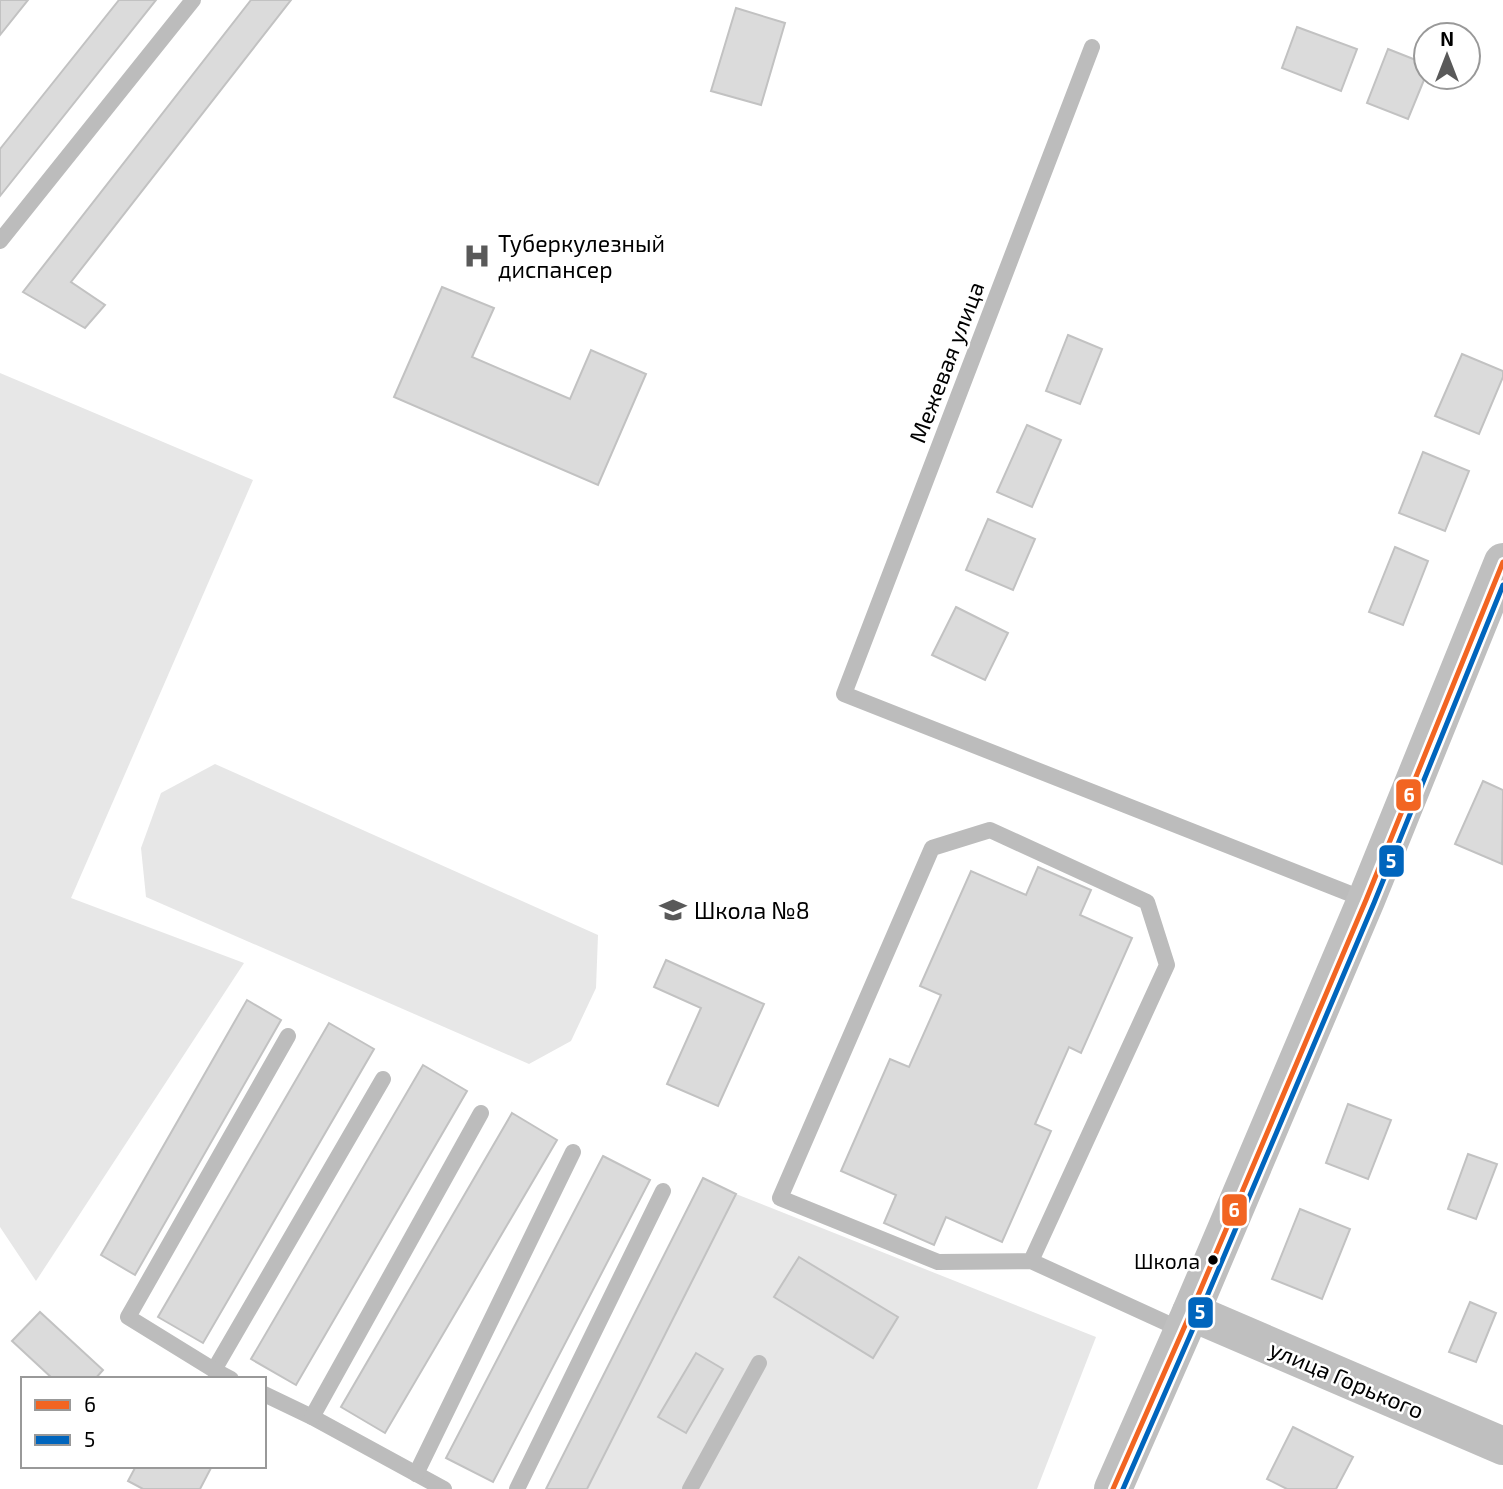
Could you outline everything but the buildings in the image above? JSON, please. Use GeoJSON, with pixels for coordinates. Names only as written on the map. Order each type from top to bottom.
{"type":"FeatureCollection","features":[{"type":"Feature","properties":{"kind":"street"},"geometry":{"type":"LineString","coordinates":[[1113,1489],[1366,900],[1503,562]]}},
{"type":"Feature","properties":{"kind":"street","name":"улица Горького"},"geometry":{"type":"LineString","coordinates":[[1187,1321],[1503,1446]]}},
{"type":"Feature","properties":{"kind":"lane"},"geometry":{"type":"LineString","coordinates":[[0,241],[193,0]]}},
{"type":"Feature","properties":{"kind":"lane","name":"Межевая улица"},"geometry":{"type":"LineString","coordinates":[[1092,47],[844,694],[1366,900]]}},
{"type":"Feature","properties":{"kind":"lane"},"geometry":{"type":"LineString","coordinates":[[1031,1261],[1167,965],[1147,902],[990,830],[932,848],[780,1198],[938,1262],[1031,1261],[1187,1321]]}},
{"type":"Feature","properties":{"kind":"lane"},"geometry":{"type":"LineString","coordinates":[[227,1377],[128,1317],[288,1036]]}},
{"type":"Feature","properties":{"kind":"lane"},"geometry":{"type":"LineString","coordinates":[[214,1370],[383,1079]]}},
{"type":"Feature","properties":{"kind":"lane"},"geometry":{"type":"LineString","coordinates":[[312,1417],[481,1113]]}},
{"type":"Feature","properties":{"kind":"lane"},"geometry":{"type":"LineString","coordinates":[[416,1474],[573,1152]]}},
{"type":"Feature","properties":{"kind":"lane"},"geometry":{"type":"LineString","coordinates":[[517,1489],[663,1191]]}},
{"type":"Feature","properties":{"kind":"lane"},"geometry":{"type":"LineString","coordinates":[[690,1489],[758,1363]]}},
{"type":"Feature","properties":{"kind":"lane"},"geometry":{"type":"LineString","coordinates":[[266,1395],[444,1489]]}},
{"type":"Feature","properties":{"kind":"shaded area"},"geometry":{"type":"Polygon","coordinates":[[[0,373],[253,480],[71,898],[244,963],[36,1281],[0,1227],[0,373]]]}},
{"type":"Feature","properties":{"kind":"shaded area"},"geometry":{"type":"Polygon","coordinates":[[[215,764],[598,935],[596,988],[571,1041],[529,1064],[146,897],[141,848],[161,793],[215,764]]]}},
{"type":"Feature","properties":{"kind":"shaded area"},"geometry":{"type":"Polygon","coordinates":[[[736,1194],[1096,1337],[1037,1489],[587,1489],[736,1194]]]}},
{"type":"Feature","properties":{"kind":"transit line","name":"6"},"geometry":{"type":"LineString","coordinates":[[1113,1489],[1366,900],[1503,562]]}},
{"type":"Feature","properties":{"kind":"transit line","name":"5"},"geometry":{"type":"LineString","coordinates":[[1123,1489],[1374,903],[1503,585]]}},
{"type":"Feature","properties":{"kind":"place","name":"Туберкулезный диспансер"},"geometry":{"type":"Point","coordinates":[477,256]}},
{"type":"Feature","properties":{"kind":"place","name":"Школа №8"},"geometry":{"type":"Point","coordinates":[673,910]}},
{"type":"Feature","properties":{"kind":"place","name":"Школа"},"geometry":{"type":"Point","coordinates":[1213,1260]}}]}
